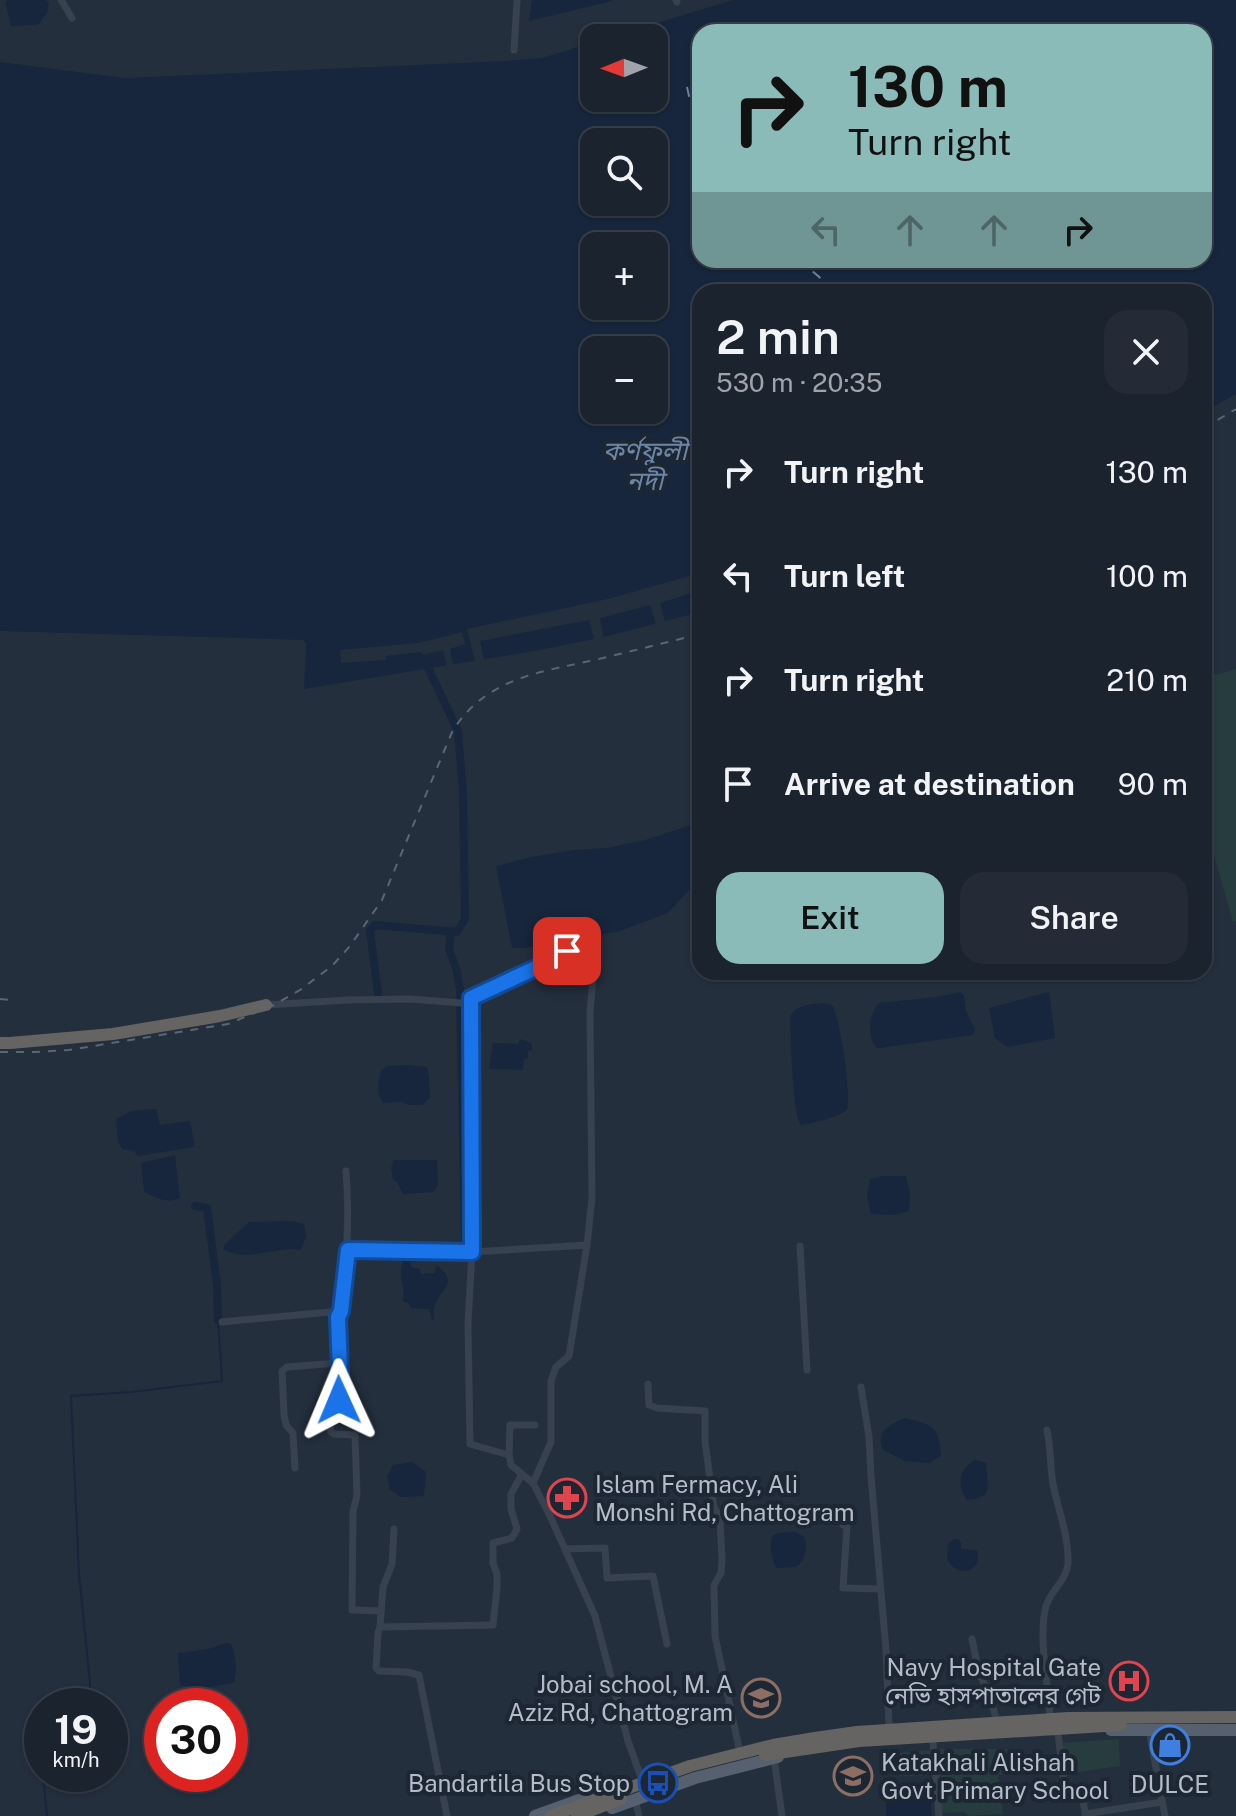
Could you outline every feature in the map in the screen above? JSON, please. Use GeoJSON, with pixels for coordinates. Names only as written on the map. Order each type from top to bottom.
{"type":"FeatureCollection","features":[{"type":"Feature","properties":{"kind":"highway"},"geometry":{"type":"LineString","coordinates":[[0,1043],[113,1034],[206,1019],[266,1005]]}},
{"type":"Feature","properties":{"kind":"highway"},"geometry":{"type":"LineString","coordinates":[[551,1816],[690,1766],[773,1745],[857,1732],[1068,1718],[1236,1726]]}},
{"type":"Feature","properties":{"kind":"highway"},"geometry":{"type":"LineString","coordinates":[[577,1816],[692,1774],[775,1753],[859,1741],[1122,1725],[1236,1726]]}},
{"type":"Feature","properties":{"kind":"main road"},"geometry":{"type":"LineString","coordinates":[[535,1816],[641,1778],[739,1748],[858,1727],[1102,1713],[1236,1726]]}},
{"type":"Feature","properties":{"kind":"main road"},"geometry":{"type":"LineString","coordinates":[[589,1816],[695,1778],[774,1758],[859,1746],[1123,1729],[1236,1726]]}},
{"type":"Feature","properties":{"kind":"street"},"geometry":{"type":"LineString","coordinates":[[61,0],[72,18]]}},
{"type":"Feature","properties":{"kind":"street"},"geometry":{"type":"LineString","coordinates":[[514,50],[517,0]]}},
{"type":"Feature","properties":{"kind":"street"},"geometry":{"type":"LineString","coordinates":[[266,1005],[409,999],[460,1003],[567,951],[596,941],[590,1013],[593,1164],[587,1245],[569,1356],[556,1367],[551,1381],[551,1442],[533,1483]]}},
{"type":"Feature","properties":{"kind":"street"},"geometry":{"type":"LineString","coordinates":[[471,998],[470,1444],[509,1455]]}},
{"type":"Feature","properties":{"kind":"street"},"geometry":{"type":"LineString","coordinates":[[346,1171],[348,1250],[338,1317],[341,1397],[329,1404],[328,1418],[331,1432],[355,1435],[357,1495],[353,1512],[352,1610],[381,1611]]}},
{"type":"Feature","properties":{"kind":"street"},"geometry":{"type":"LineString","coordinates":[[348,1250],[472,1252],[587,1245]]}},
{"type":"Feature","properties":{"kind":"street"},"geometry":{"type":"LineString","coordinates":[[800,1246],[807,1370]]}},
{"type":"Feature","properties":{"kind":"street"},"geometry":{"type":"LineString","coordinates":[[222,1322],[341,1311]]}},
{"type":"Feature","properties":{"kind":"street"},"geometry":{"type":"LineString","coordinates":[[295,1468],[293,1433],[286,1425],[284,1415],[282,1371],[287,1367],[338,1363]]}},
{"type":"Feature","properties":{"kind":"street"},"geometry":{"type":"LineString","coordinates":[[648,1384],[651,1406],[705,1411],[705,1442],[714,1509],[720,1518],[722,1560],[721,1573],[714,1585],[715,1636],[739,1748]]}},
{"type":"Feature","properties":{"kind":"street"},"geometry":{"type":"LineString","coordinates":[[861,1387],[869,1437],[889,1725]]}},
{"type":"Feature","properties":{"kind":"street"},"geometry":{"type":"LineString","coordinates":[[535,1425],[510,1425],[511,1465],[533,1483],[595,1616],[641,1778],[639,1816]]}},
{"type":"Feature","properties":{"kind":"street"},"geometry":{"type":"LineString","coordinates":[[1047,1430],[1053,1484],[1068,1561],[1066,1573],[1047,1604],[1044,1620],[1050,1716]]}},
{"type":"Feature","properties":{"kind":"street"},"geometry":{"type":"LineString","coordinates":[[380,1627],[493,1625],[497,1574],[493,1563],[493,1543],[512,1538],[517,1529],[511,1509],[511,1494],[522,1474]]}},
{"type":"Feature","properties":{"kind":"street"},"geometry":{"type":"LineString","coordinates":[[843,1525],[847,1526],[843,1589],[881,1589]]}},
{"type":"Feature","properties":{"kind":"street"},"geometry":{"type":"LineString","coordinates":[[394,1529],[392,1564],[383,1587],[376,1668],[379,1671],[419,1675],[447,1816]]}},
{"type":"Feature","properties":{"kind":"street"},"geometry":{"type":"LineString","coordinates":[[565,1549],[605,1548],[607,1578],[653,1576],[667,1644]]}},
{"type":"Feature","properties":{"kind":"street"},"geometry":{"type":"LineString","coordinates":[[972,1639],[979,1673],[991,1698],[996,1719]]}},
{"type":"Feature","properties":{"kind":"street"},"geometry":{"type":"LineString","coordinates":[[1149,1730],[1165,1816]]}},
{"type":"Feature","properties":{"kind":"street"},"geometry":{"type":"LineString","coordinates":[[1058,1733],[1064,1782],[1071,1789],[1081,1792],[1086,1815],[1162,1802]]}},
{"type":"Feature","properties":{"kind":"street"},"geometry":{"type":"LineString","coordinates":[[933,1742],[939,1816]]}},
{"type":"Feature","properties":{"kind":"street"},"geometry":{"type":"LineString","coordinates":[[774,1758],[782,1816]]}},
{"type":"Feature","properties":{"kind":"green space"},"geometry":{"type":"Polygon","coordinates":[[[1236,669],[1236,921],[1233,922],[1212,848],[1212,676],[1236,669]]]}},
{"type":"Feature","properties":{"kind":"green space"},"geometry":{"type":"Polygon","coordinates":[[[1119,1739],[1120,1766],[1065,1774],[1062,1743],[1119,1739]]]}},
{"type":"Feature","properties":{"kind":"green space"},"geometry":{"type":"Polygon","coordinates":[[[936,1749],[1009,1749],[1012,1773],[998,1775],[1003,1814],[968,1816],[965,1812],[941,1813],[936,1749]]]}},
{"type":"Feature","properties":{"kind":"green space"},"geometry":{"type":"Polygon","coordinates":[[[932,1750],[933,1775],[900,1776],[899,1753],[932,1750]]]}},
{"type":"Feature","properties":{"kind":"water"},"geometry":{"type":"Polygon","coordinates":[[[45,0],[49,2],[47,13],[38,25],[11,26],[5,1],[45,0]]]}},
{"type":"Feature","properties":{"kind":"water"},"geometry":{"type":"Polygon","coordinates":[[[532,0],[612,0],[612,1],[529,21],[532,0]]]}},
{"type":"Feature","properties":{"kind":"water","name":"কর্ণফুলী নদী"},"geometry":{"type":"Polygon","coordinates":[[[733,0],[1236,0],[1236,394],[1212,408],[1212,284],[692,284],[692,614],[535,651],[304,689],[306,644],[303,640],[0,631],[0,62],[125,78],[542,58],[580,46],[580,112],[668,112],[668,24],[653,24],[733,0]]]}},
{"type":"Feature","properties":{"kind":"water"},"geometry":{"type":"Polygon","coordinates":[[[692,825],[692,887],[668,913],[620,931],[512,948],[496,866],[531,857],[645,840],[692,825]]]}},
{"type":"Feature","properties":{"kind":"water"},"geometry":{"type":"Polygon","coordinates":[[[961,992],[975,1030],[973,1035],[876,1048],[870,1025],[879,1003],[961,992]]]}},
{"type":"Feature","properties":{"kind":"water"},"geometry":{"type":"Polygon","coordinates":[[[1049,992],[1055,1038],[1007,1047],[995,1038],[989,1008],[1049,992]]]}},
{"type":"Feature","properties":{"kind":"water"},"geometry":{"type":"Polygon","coordinates":[[[822,1003],[832,1005],[842,1040],[847,1074],[847,1109],[833,1117],[801,1125],[794,1091],[790,1018],[799,1008],[822,1003]]]}},
{"type":"Feature","properties":{"kind":"water"},"geometry":{"type":"Polygon","coordinates":[[[520,1039],[531,1043],[532,1050],[524,1059],[523,1070],[489,1069],[493,1043],[518,1044],[520,1039]]]}},
{"type":"Feature","properties":{"kind":"water"},"geometry":{"type":"Polygon","coordinates":[[[387,1066],[427,1067],[430,1098],[422,1105],[383,1103],[378,1091],[381,1070],[387,1066]]]}},
{"type":"Feature","properties":{"kind":"water"},"geometry":{"type":"Polygon","coordinates":[[[156,1109],[160,1125],[190,1121],[195,1147],[138,1156],[134,1151],[122,1149],[118,1142],[116,1119],[131,1111],[156,1109]]]}},
{"type":"Feature","properties":{"kind":"water"},"geometry":{"type":"Polygon","coordinates":[[[175,1155],[180,1198],[166,1200],[144,1192],[141,1163],[175,1155]]]}},
{"type":"Feature","properties":{"kind":"water"},"geometry":{"type":"Polygon","coordinates":[[[394,1160],[437,1160],[438,1185],[434,1192],[403,1194],[393,1180],[391,1168],[394,1160]]]}},
{"type":"Feature","properties":{"kind":"water"},"geometry":{"type":"Polygon","coordinates":[[[906,1176],[910,1193],[909,1211],[894,1215],[871,1214],[867,1197],[870,1179],[906,1176]]]}},
{"type":"Feature","properties":{"kind":"water"},"geometry":{"type":"Polygon","coordinates":[[[292,1221],[304,1224],[306,1236],[301,1250],[242,1254],[223,1249],[249,1222],[292,1221]]]}},
{"type":"Feature","properties":{"kind":"water"},"geometry":{"type":"Polygon","coordinates":[[[408,1257],[411,1267],[420,1269],[421,1274],[435,1273],[436,1265],[447,1276],[447,1285],[435,1305],[432,1320],[429,1309],[411,1308],[403,1301],[401,1271],[404,1258],[408,1257]]]}},
{"type":"Feature","properties":{"kind":"water"},"geometry":{"type":"Polygon","coordinates":[[[905,1418],[933,1428],[941,1456],[929,1463],[905,1461],[883,1450],[882,1433],[905,1418]]]}},
{"type":"Feature","properties":{"kind":"water"},"geometry":{"type":"Polygon","coordinates":[[[975,1460],[986,1463],[988,1485],[986,1494],[967,1500],[961,1489],[961,1477],[965,1468],[975,1460]]]}},
{"type":"Feature","properties":{"kind":"water"},"geometry":{"type":"Polygon","coordinates":[[[413,1462],[426,1472],[424,1496],[401,1497],[390,1490],[387,1477],[393,1465],[413,1462]]]}},
{"type":"Feature","properties":{"kind":"water"},"geometry":{"type":"Polygon","coordinates":[[[795,1532],[804,1537],[804,1557],[796,1567],[776,1568],[771,1548],[773,1535],[795,1532]]]}},
{"type":"Feature","properties":{"kind":"water"},"geometry":{"type":"Polygon","coordinates":[[[954,1539],[961,1543],[961,1549],[977,1550],[978,1561],[970,1570],[956,1569],[949,1562],[948,1544],[954,1539]]]}},
{"type":"Feature","properties":{"kind":"water"},"geometry":{"type":"Polygon","coordinates":[[[230,1643],[235,1657],[234,1683],[200,1687],[180,1685],[178,1653],[230,1643]]]}},
{"type":"Feature","properties":{"kind":"water"},"geometry":{"type":"Polygon","coordinates":[[[930,1794],[932,1816],[886,1816],[886,1797],[930,1794]]]}},
{"type":"Feature","properties":{"kind":"pier"},"geometry":{"type":"Polygon","coordinates":[[[692,575],[692,593],[660,603],[666,625],[657,627],[650,605],[600,618],[604,640],[595,643],[589,620],[480,641],[485,664],[476,666],[467,629],[608,599],[692,575]]]}},
{"type":"Feature","properties":{"kind":"pier"},"geometry":{"type":"Polygon","coordinates":[[[462,632],[465,644],[450,649],[454,670],[448,671],[443,650],[423,655],[421,652],[386,656],[386,660],[341,663],[340,650],[418,643],[462,632]]]}},
{"type":"Feature","properties":{"kind":"waterway"},"geometry":{"type":"LineString","coordinates":[[378,993],[370,930],[375,925],[457,932],[465,919],[463,792],[458,731],[427,661]]}},
{"type":"Feature","properties":{"kind":"waterway"},"geometry":{"type":"LineString","coordinates":[[451,932],[449,949],[460,990],[465,1243]]}},
{"type":"Feature","properties":{"kind":"waterway"},"geometry":{"type":"LineString","coordinates":[[195,1206],[207,1208],[217,1285],[218,1320]]}},
{"type":"Feature","properties":{"kind":"waterway"},"geometry":{"type":"LineString","coordinates":[[89,1688],[79,1574],[71,1396],[222,1381],[218,1320]]}},
{"type":"Feature","properties":{"kind":"waterway"},"geometry":{"type":"LineString","coordinates":[[45,1792],[47,1816]]}},
{"type":"Feature","properties":{"kind":"ferry route"},"geometry":{"type":"LineString","coordinates":[[687,87],[692,109]]}},
{"type":"Feature","properties":{"kind":"ferry route"},"geometry":{"type":"LineString","coordinates":[[808,268],[828,284]]}},
{"type":"Feature","properties":{"kind":"railway"},"geometry":{"type":"LineString","coordinates":[[1212,423],[1236,409]]}},
{"type":"Feature","properties":{"kind":"railway"},"geometry":{"type":"LineString","coordinates":[[0,1052],[69,1050],[228,1024],[274,1005],[300,990],[332,966],[382,900],[452,732],[482,698],[500,687],[539,673],[692,636]]}},
{"type":"Feature","properties":{"kind":"railway"},"geometry":{"type":"LineString","coordinates":[[0,999],[10,1000]]}},
{"type":"Feature","properties":{"kind":"place","name":"Islam Fermacy, Ali Monshi Rd, Chattogram"},"geometry":{"type":"Point","coordinates":[567,1498]}},
{"type":"Feature","properties":{"kind":"place","name":"Navy Hospital Gate নেভি হাসপাতালের গেট"},"geometry":{"type":"Point","coordinates":[1129,1681]}},
{"type":"Feature","properties":{"kind":"place","name":"Jobai school, M. A Aziz Rd, Chattogram"},"geometry":{"type":"Point","coordinates":[761,1698]}},
{"type":"Feature","properties":{"kind":"place","name":"DULCE"},"geometry":{"type":"Point","coordinates":[1170,1745]}},
{"type":"Feature","properties":{"kind":"place","name":"Katakhali Alishah Govt Primary School"},"geometry":{"type":"Point","coordinates":[853,1776]}},
{"type":"Feature","properties":{"kind":"place","name":"Bandartila Bus Stop"},"geometry":{"type":"Point","coordinates":[658,1783]}},
{"type":"Feature","properties":{"kind":"route"},"geometry":{"type":"LineString","coordinates":[[339,1400],[338,1317],[348,1250],[472,1252],[471,998],[567,951]]}}]}
